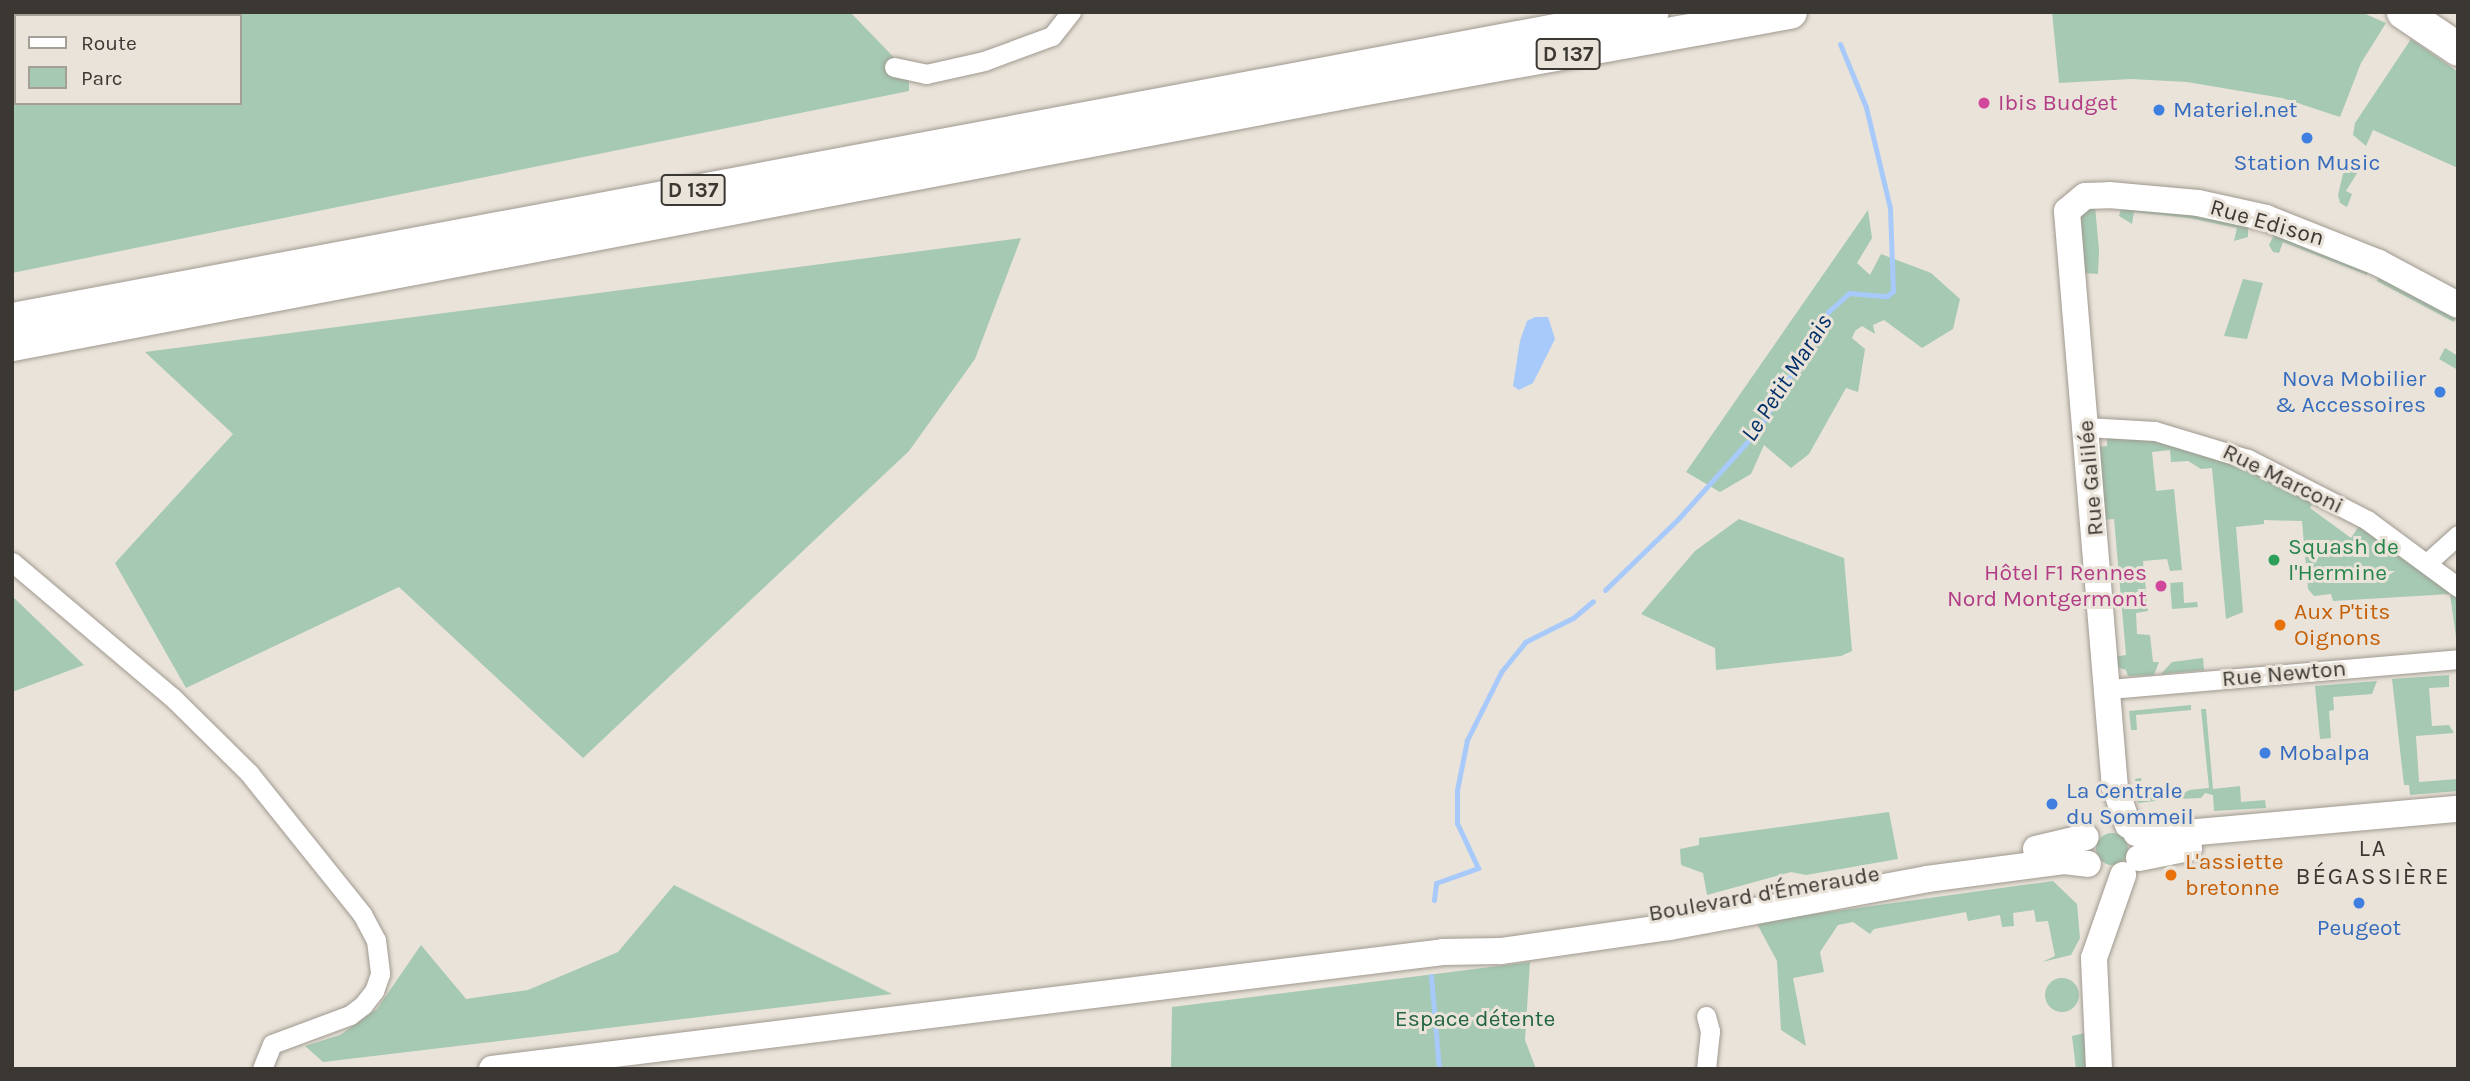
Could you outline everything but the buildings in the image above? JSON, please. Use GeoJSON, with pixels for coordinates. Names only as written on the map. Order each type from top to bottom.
{"type":"FeatureCollection","features":[{"type":"Feature","properties":{"kind":"highway","name":"D 137"},"geometry":{"type":"LineString","coordinates":[[12,319],[1651,12]]}},
{"type":"Feature","properties":{"kind":"highway","name":"D 137"},"geometry":{"type":"LineString","coordinates":[[12,344],[1344,92],[1790,12]]}},
{"type":"Feature","properties":{"kind":"highway"},"geometry":{"type":"LineString","coordinates":[[2403,12],[2458,49]]}},
{"type":"Feature","properties":{"kind":"main road","name":"Rue Edison"},"geometry":{"type":"LineString","coordinates":[[2067,211],[2085,196],[2109,195],[2198,203],[2266,218],[2379,263],[2458,306]]}},
{"type":"Feature","properties":{"kind":"main road","name":"Rue Galilée"},"geometry":{"type":"LineString","coordinates":[[2067,211],[2110,688],[2115,788],[2117,850],[2106,896],[2104,923],[2094,958],[2099,1069]]}},
{"type":"Feature","properties":{"kind":"main road"},"geometry":{"type":"LineString","coordinates":[[492,1069],[1443,952],[1501,951],[1669,927],[2001,868],[2064,861],[2117,850],[2164,835],[2458,809]]}},
{"type":"Feature","properties":{"kind":"main road"},"geometry":{"type":"LineString","coordinates":[[2117,850],[2165,850],[2458,824]]}},
{"type":"Feature","properties":{"kind":"main road","name":"Boulevard d'Émeraude"},"geometry":{"type":"LineString","coordinates":[[1443,952],[1496,935],[1740,901],[1903,869],[2063,845],[2085,837],[2117,850]]}},
{"type":"Feature","properties":{"kind":"street"},"geometry":{"type":"LineString","coordinates":[[894,67],[926,74],[997,57],[1052,36],[1071,12]]}},
{"type":"Feature","properties":{"kind":"street","name":"Rue Marconi"},"geometry":{"type":"LineString","coordinates":[[2086,427],[2155,431],[2248,459],[2340,504],[2428,562],[2458,587]]}},
{"type":"Feature","properties":{"kind":"street"},"geometry":{"type":"LineString","coordinates":[[2428,562],[2458,535]]}},
{"type":"Feature","properties":{"kind":"street"},"geometry":{"type":"LineString","coordinates":[[12,562],[173,697],[249,773],[376,940],[380,974],[374,991],[363,1005],[350,1015],[272,1044],[262,1069]]}},
{"type":"Feature","properties":{"kind":"street","name":"Rue Newton"},"geometry":{"type":"LineString","coordinates":[[2110,688],[2458,659]]}},
{"type":"Feature","properties":{"kind":"street"},"geometry":{"type":"LineString","coordinates":[[1706,1016],[1710,1031],[1706,1069]]}},
{"type":"Feature","properties":{"kind":"green space"},"geometry":{"type":"Polygon","coordinates":[[[15,12],[850,12],[909,73],[909,91],[12,273],[14,99],[14,105],[242,105],[242,14],[15,12]]]}},
{"type":"Feature","properties":{"kind":"green space"},"geometry":{"type":"Polygon","coordinates":[[[2052,12],[2361,12],[2386,23],[2361,63],[2340,117],[2282,98],[2187,82],[2131,79],[2059,83],[2052,12]]]}},
{"type":"Feature","properties":{"kind":"green space"},"geometry":{"type":"Polygon","coordinates":[[[2411,39],[2458,72],[2458,168],[2373,130],[2366,146],[2353,135],[2355,123],[2411,39]]]}},
{"type":"Feature","properties":{"kind":"green space"},"geometry":{"type":"Polygon","coordinates":[[[2351,167],[2359,170],[2346,191],[2352,194],[2347,207],[2340,203],[2338,195],[2344,170],[2351,167]]]}},
{"type":"Feature","properties":{"kind":"green space"},"geometry":{"type":"Polygon","coordinates":[[[2148,205],[2248,227],[2248,237],[2234,241],[2237,228],[2189,218],[2134,212],[2132,224],[2119,216],[2122,206],[2148,205]]]}},
{"type":"Feature","properties":{"kind":"green space"},"geometry":{"type":"Polygon","coordinates":[[[2095,206],[2098,274],[2084,273],[2078,214],[2095,206]]]}},
{"type":"Feature","properties":{"kind":"green space"},"geometry":{"type":"Polygon","coordinates":[[[1868,210],[1872,238],[1857,263],[1870,275],[1881,254],[1931,273],[1960,299],[1953,329],[1922,348],[1884,320],[1873,325],[1875,334],[1862,326],[1855,331],[1852,338],[1865,349],[1858,392],[1846,388],[1809,454],[1791,468],[1764,445],[1751,474],[1720,492],[1686,472],[1868,210]]]}},
{"type":"Feature","properties":{"kind":"green space"},"geometry":{"type":"Polygon","coordinates":[[[2274,235],[2370,268],[2367,275],[2283,242],[2279,253],[2273,252],[2269,245],[2274,235]]]}},
{"type":"Feature","properties":{"kind":"green space"},"geometry":{"type":"Polygon","coordinates":[[[1021,238],[975,359],[909,451],[583,758],[399,587],[186,688],[115,563],[233,434],[145,352],[1021,238]]]}},
{"type":"Feature","properties":{"kind":"green space"},"geometry":{"type":"Polygon","coordinates":[[[2381,273],[2458,314],[2454,322],[2377,281],[2381,273]]]}},
{"type":"Feature","properties":{"kind":"green space"},"geometry":{"type":"Polygon","coordinates":[[[2243,279],[2263,283],[2247,339],[2224,336],[2243,279]]]}},
{"type":"Feature","properties":{"kind":"green space"},"geometry":{"type":"Polygon","coordinates":[[[2445,348],[2458,356],[2458,370],[2439,359],[2445,348]]]}},
{"type":"Feature","properties":{"kind":"green space"},"geometry":{"type":"Polygon","coordinates":[[[2107,436],[2167,441],[2211,454],[2314,500],[2310,508],[2351,538],[2359,526],[2458,597],[2458,651],[2450,594],[2333,601],[2331,594],[2314,596],[2308,589],[2302,521],[2264,520],[2264,524],[2236,527],[2243,612],[2226,619],[2212,468],[2201,469],[2188,461],[2171,462],[2170,450],[2152,452],[2156,491],[2174,489],[2182,570],[2170,571],[2167,559],[2143,561],[2148,611],[2136,613],[2137,634],[2150,635],[2153,662],[2159,662],[2154,675],[2128,676],[2126,670],[2117,667],[2113,657],[2126,655],[2114,519],[2102,520],[2098,447],[2107,446],[2107,436]]]}},
{"type":"Feature","properties":{"kind":"green space"},"geometry":{"type":"Polygon","coordinates":[[[1739,519],[1844,558],[1852,651],[1841,656],[1716,670],[1715,648],[1641,614],[1695,551],[1739,519]]]}},
{"type":"Feature","properties":{"kind":"green space"},"geometry":{"type":"Polygon","coordinates":[[[2183,582],[2184,603],[2197,602],[2198,607],[2172,609],[2170,583],[2183,582]]]}},
{"type":"Feature","properties":{"kind":"green space"},"geometry":{"type":"Polygon","coordinates":[[[12,596],[84,665],[12,692],[12,596]]]}},
{"type":"Feature","properties":{"kind":"green space"},"geometry":{"type":"Polygon","coordinates":[[[2203,658],[2204,670],[2161,674],[2172,662],[2203,658]]]}},
{"type":"Feature","properties":{"kind":"green space"},"geometry":{"type":"Polygon","coordinates":[[[2449,675],[2449,687],[2429,688],[2432,726],[2449,725],[2454,733],[2416,736],[2419,782],[2458,779],[2458,791],[2410,795],[2409,785],[2404,785],[2392,679],[2449,675]]]}},
{"type":"Feature","properties":{"kind":"green space"},"geometry":{"type":"Polygon","coordinates":[[[2377,681],[2372,694],[2333,697],[2334,710],[2329,711],[2331,738],[2320,739],[2315,686],[2377,681]]]}},
{"type":"Feature","properties":{"kind":"green space"},"geometry":{"type":"Polygon","coordinates":[[[2191,705],[2191,710],[2136,715],[2137,730],[2131,730],[2129,711],[2191,705]]]}},
{"type":"Feature","properties":{"kind":"green space"},"geometry":{"type":"Polygon","coordinates":[[[2201,709],[2206,709],[2213,789],[2240,786],[2241,802],[2265,800],[2266,808],[2214,811],[2213,795],[2205,793],[2201,798],[2178,799],[2178,791],[2209,788],[2201,709]]]}},
{"type":"Feature","properties":{"kind":"green space"},"geometry":{"type":"Polygon","coordinates":[[[2141,778],[2143,794],[2172,792],[2172,799],[2138,803],[2135,779],[2141,778]]]}},
{"type":"Feature","properties":{"kind":"green space"},"geometry":{"type":"Polygon","coordinates":[[[1889,812],[1898,859],[1806,875],[1791,872],[1707,895],[1703,873],[1681,865],[1680,849],[1699,845],[1699,838],[1889,812]]]}},
{"type":"Feature","properties":{"kind":"green space"},"geometry":{"type":"Polygon","coordinates":[[[2112,833],[2123,838],[2128,849],[2123,860],[2112,865],[2101,860],[2096,849],[2101,838],[2112,833]]]}},
{"type":"Feature","properties":{"kind":"green space"},"geometry":{"type":"Polygon","coordinates":[[[2053,881],[2077,904],[2080,938],[2071,955],[2042,962],[2055,956],[2048,921],[2036,922],[2034,910],[2013,913],[2014,926],[2002,927],[2000,915],[1968,921],[1966,912],[1874,929],[1870,934],[1853,922],[1838,925],[1820,952],[1824,972],[1793,978],[1806,1046],[1781,1030],[1777,961],[1756,922],[2053,881]]]}},
{"type":"Feature","properties":{"kind":"green space"},"geometry":{"type":"Polygon","coordinates":[[[674,885],[892,994],[323,1062],[305,1046],[340,1035],[377,1009],[421,945],[466,999],[528,990],[618,952],[674,885]]]}},
{"type":"Feature","properties":{"kind":"green space","name":"Espace détente"},"geometry":{"type":"Polygon","coordinates":[[[1530,962],[1525,1040],[1536,1069],[1171,1069],[1172,1007],[1530,962]]]}},
{"type":"Feature","properties":{"kind":"green space"},"geometry":{"type":"Polygon","coordinates":[[[2062,978],[2074,983],[2079,995],[2074,1007],[2062,1012],[2050,1007],[2045,995],[2050,983],[2062,978]]]}},
{"type":"Feature","properties":{"kind":"green space"},"geometry":{"type":"Polygon","coordinates":[[[2085,1033],[2088,1069],[2076,1069],[2072,1036],[2085,1033]]]}},
{"type":"Feature","properties":{"kind":"water"},"geometry":{"type":"Polygon","coordinates":[[[1535,317],[1548,317],[1555,339],[1533,383],[1519,390],[1513,386],[1520,341],[1527,321],[1535,317]]]}},
{"type":"Feature","properties":{"kind":"waterway","name":"Le Petit Marais"},"geometry":{"type":"LineString","coordinates":[[1605,590],[1679,518],[1758,430],[1828,312],[1849,293],[1887,296],[1893,291],[1890,208],[1866,107],[1840,44]]}},
{"type":"Feature","properties":{"kind":"waterway","name":"Le Petit Marais"},"geometry":{"type":"LineString","coordinates":[[1434,900],[1436,883],[1478,868],[1457,823],[1457,790],[1467,740],[1501,672],[1525,642],[1573,618],[1593,601]]}},
{"type":"Feature","properties":{"kind":"waterway","name":"Le Petit Marais"},"geometry":{"type":"LineString","coordinates":[[1431,976],[1439,1069]]}},
{"type":"Feature","properties":{"kind":"place","name":"Ibis Budget"},"geometry":{"type":"Point","coordinates":[1984,103]}},
{"type":"Feature","properties":{"kind":"place","name":"Materiel.net"},"geometry":{"type":"Point","coordinates":[2159,110]}},
{"type":"Feature","properties":{"kind":"place","name":"Station Music"},"geometry":{"type":"Point","coordinates":[2307,138]}},
{"type":"Feature","properties":{"kind":"place","name":"Nova Mobilier & Accessoires"},"geometry":{"type":"Point","coordinates":[2440,392]}},
{"type":"Feature","properties":{"kind":"place","name":"Squash de l'Hermine"},"geometry":{"type":"Point","coordinates":[2274,560]}},
{"type":"Feature","properties":{"kind":"place","name":"Hôtel F1 Rennes Nord Montgermont"},"geometry":{"type":"Point","coordinates":[2161,586]}},
{"type":"Feature","properties":{"kind":"place","name":"Aux P'tits Oignons"},"geometry":{"type":"Point","coordinates":[2280,625]}},
{"type":"Feature","properties":{"kind":"place","name":"Mobalpa"},"geometry":{"type":"Point","coordinates":[2265,753]}},
{"type":"Feature","properties":{"kind":"place","name":"La Centrale du Sommeil"},"geometry":{"type":"Point","coordinates":[2052,804]}},
{"type":"Feature","properties":{"kind":"place","name":"L'assiette bretonne"},"geometry":{"type":"Point","coordinates":[2171,875]}},
{"type":"Feature","properties":{"kind":"place","name":"Peugeot"},"geometry":{"type":"Point","coordinates":[2359,903]}},
{"type":"Feature","properties":{"kind":"district","name":"LA BÉGASSIÈRE"},"geometry":{"type":"Point","coordinates":[2373,863]}}]}
